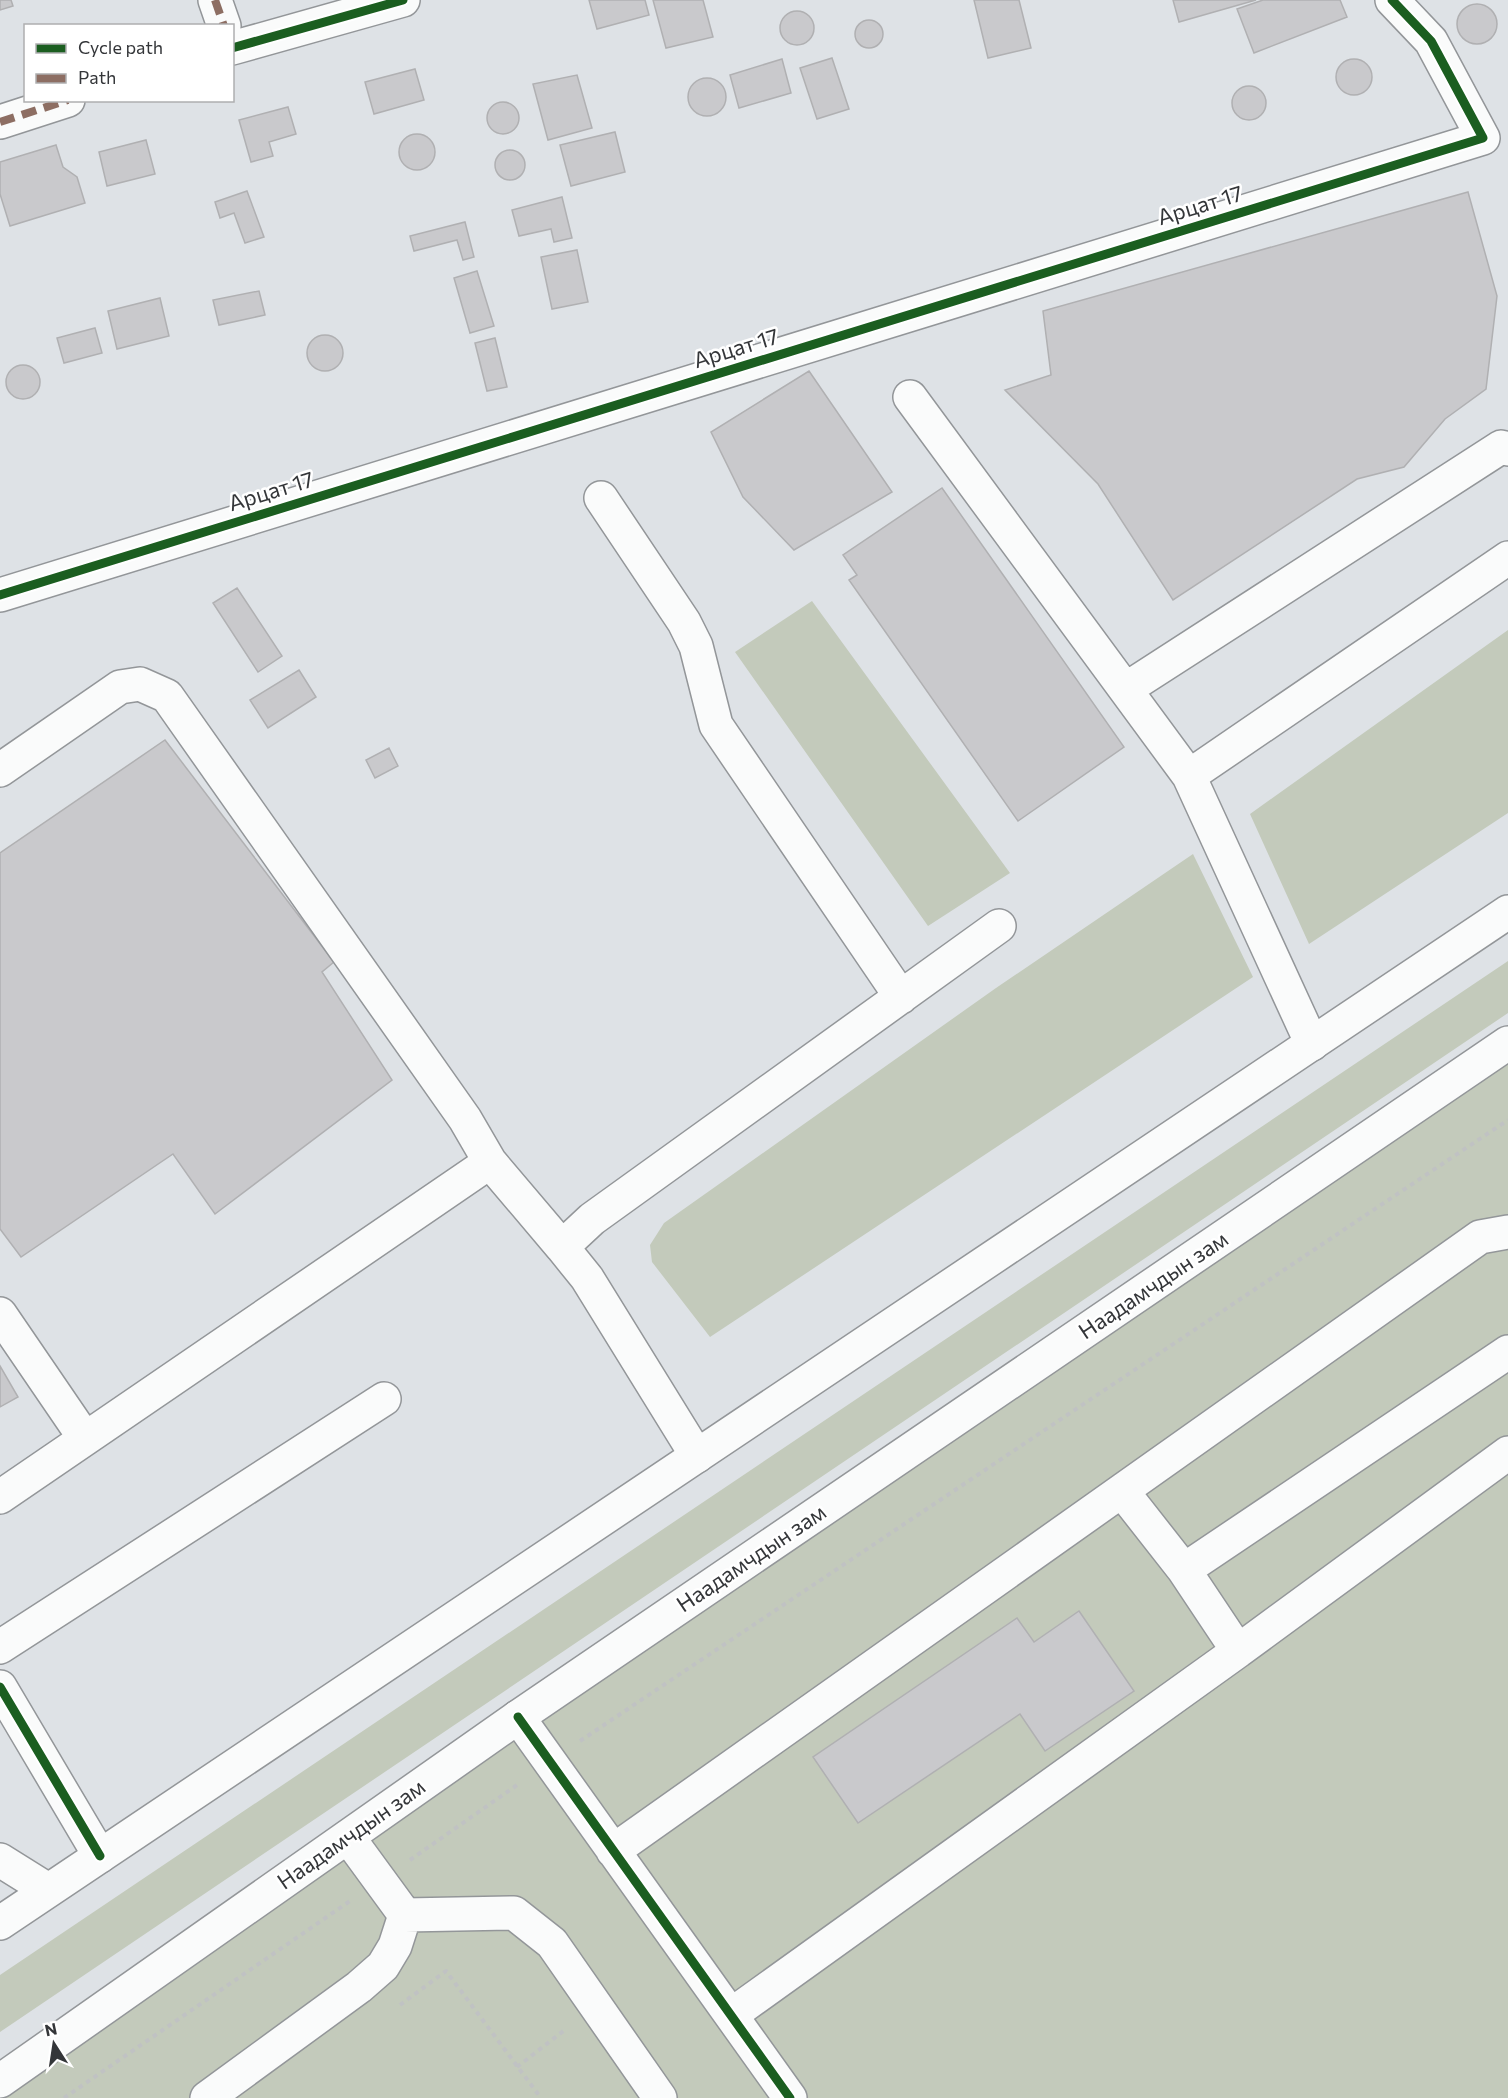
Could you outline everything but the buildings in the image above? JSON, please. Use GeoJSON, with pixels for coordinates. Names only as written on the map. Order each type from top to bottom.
{"type":"FeatureCollection","features":[{"type":"Feature","properties":{"kind":"main road"},"geometry":{"type":"LineString","coordinates":[[215,0],[223,24]]}},
{"type":"Feature","properties":{"kind":"main road"},"geometry":{"type":"LineString","coordinates":[[234,47],[403,0]]}},
{"type":"Feature","properties":{"kind":"main road","name":"Арцат 17"},"geometry":{"type":"LineString","coordinates":[[0,595],[1483,138],[1431,41],[1392,0]]}},
{"type":"Feature","properties":{"kind":"main road"},"geometry":{"type":"LineString","coordinates":[[0,122],[62,102]]}},
{"type":"Feature","properties":{"kind":"main road"},"geometry":{"type":"LineString","coordinates":[[910,397],[1189,776],[1312,1044]]}},
{"type":"Feature","properties":{"kind":"main road"},"geometry":{"type":"LineString","coordinates":[[1126,689],[1501,447],[1508,449]]}},
{"type":"Feature","properties":{"kind":"main road"},"geometry":{"type":"LineString","coordinates":[[602,498],[684,622],[696,646],[716,725],[901,997]]}},
{"type":"Feature","properties":{"kind":"main road"},"geometry":{"type":"LineString","coordinates":[[1189,776],[1508,558]]}},
{"type":"Feature","properties":{"kind":"main road"},"geometry":{"type":"LineString","coordinates":[[0,770],[120,687],[140,684],[167,696],[465,1119],[490,1162],[587,1278],[697,1456]]}},
{"type":"Feature","properties":{"kind":"main road"},"geometry":{"type":"LineString","coordinates":[[0,1923],[1508,912]]}},
{"type":"Feature","properties":{"kind":"main road"},"geometry":{"type":"LineString","coordinates":[[562,1247],[592,1219],[999,926]]}},
{"type":"Feature","properties":{"kind":"main road","name":"Наадамчдын зам"},"geometry":{"type":"LineString","coordinates":[[0,2081],[518,1717],[1508,1043]]}},
{"type":"Feature","properties":{"kind":"main road"},"geometry":{"type":"LineString","coordinates":[[0,1497],[84,1437],[490,1162]]}},
{"type":"Feature","properties":{"kind":"main road"},"geometry":{"type":"LineString","coordinates":[[613,1851],[1480,1237],[1508,1232]]}},
{"type":"Feature","properties":{"kind":"main road"},"geometry":{"type":"LineString","coordinates":[[0,1314],[84,1437]]}},
{"type":"Feature","properties":{"kind":"main road"},"geometry":{"type":"LineString","coordinates":[[1184,1570],[1508,1352]]}},
{"type":"Feature","properties":{"kind":"main road"},"geometry":{"type":"LineString","coordinates":[[0,1647],[384,1399]]}},
{"type":"Feature","properties":{"kind":"main road"},"geometry":{"type":"LineString","coordinates":[[731,2015],[1238,1651],[1508,1453]]}},
{"type":"Feature","properties":{"kind":"main road"},"geometry":{"type":"LineString","coordinates":[[1122,1491],[1184,1570],[1238,1651]]}},
{"type":"Feature","properties":{"kind":"main road"},"geometry":{"type":"LineString","coordinates":[[0,1687],[100,1856]]}},
{"type":"Feature","properties":{"kind":"main road"},"geometry":{"type":"LineString","coordinates":[[518,1717],[790,2098]]}},
{"type":"Feature","properties":{"kind":"main road"},"geometry":{"type":"LineString","coordinates":[[348,1837],[405,1915]]}},
{"type":"Feature","properties":{"kind":"main road"},"geometry":{"type":"LineString","coordinates":[[0,1860],[48,1890]]}},
{"type":"Feature","properties":{"kind":"main road"},"geometry":{"type":"LineString","coordinates":[[405,1915],[514,1913],[552,1943],[660,2098]]}},
{"type":"Feature","properties":{"kind":"main road"},"geometry":{"type":"LineString","coordinates":[[207,2098],[359,1987],[383,1966],[395,1946],[405,1915]]}},
{"type":"Feature","properties":{"kind":"path"},"geometry":{"type":"LineString","coordinates":[[64,2098],[550,1762],[1508,1120]]}},
{"type":"Feature","properties":{"kind":"path"},"geometry":{"type":"LineString","coordinates":[[397,2007],[446,1971],[541,2098]]}},
{"type":"Feature","properties":{"kind":"path"},"geometry":{"type":"LineString","coordinates":[[517,2067],[596,2006]]}},
{"type":"Feature","properties":{"kind":"green space"},"geometry":{"type":"Polygon","coordinates":[[[812,601],[1010,873],[928,926],[735,652],[812,601]]]}},
{"type":"Feature","properties":{"kind":"green space"},"geometry":{"type":"Polygon","coordinates":[[[1508,630],[1508,813],[1309,944],[1250,814],[1508,630]]]}},
{"type":"Feature","properties":{"kind":"green space"},"geometry":{"type":"Polygon","coordinates":[[[1193,854],[1253,977],[710,1337],[652,1262],[650,1245],[664,1223],[996,988],[1193,854]]]}},
{"type":"Feature","properties":{"kind":"green space"},"geometry":{"type":"Polygon","coordinates":[[[1508,961],[1508,1013],[0,2032],[0,1975],[1508,961]]]}},
{"type":"Feature","properties":{"kind":"green space"},"geometry":{"type":"Polygon","coordinates":[[[1508,1040],[1508,2098],[0,2098],[0,2095],[1508,1040]]]}},
{"type":"Feature","properties":{"kind":"marked path"},"geometry":{"type":"LineString","coordinates":[[215,0],[223,24]]}},
{"type":"Feature","properties":{"kind":"marked path"},"geometry":{"type":"LineString","coordinates":[[0,122],[62,102]]}},
{"type":"Feature","properties":{"kind":"cycle path"},"geometry":{"type":"LineString","coordinates":[[234,47],[403,0]]}},
{"type":"Feature","properties":{"kind":"cycle path"},"geometry":{"type":"LineString","coordinates":[[0,595],[1483,138],[1431,41],[1392,0]]}},
{"type":"Feature","properties":{"kind":"cycle path"},"geometry":{"type":"LineString","coordinates":[[0,1687],[100,1856]]}},
{"type":"Feature","properties":{"kind":"cycle path"},"geometry":{"type":"LineString","coordinates":[[518,1717],[790,2098]]}}]}
